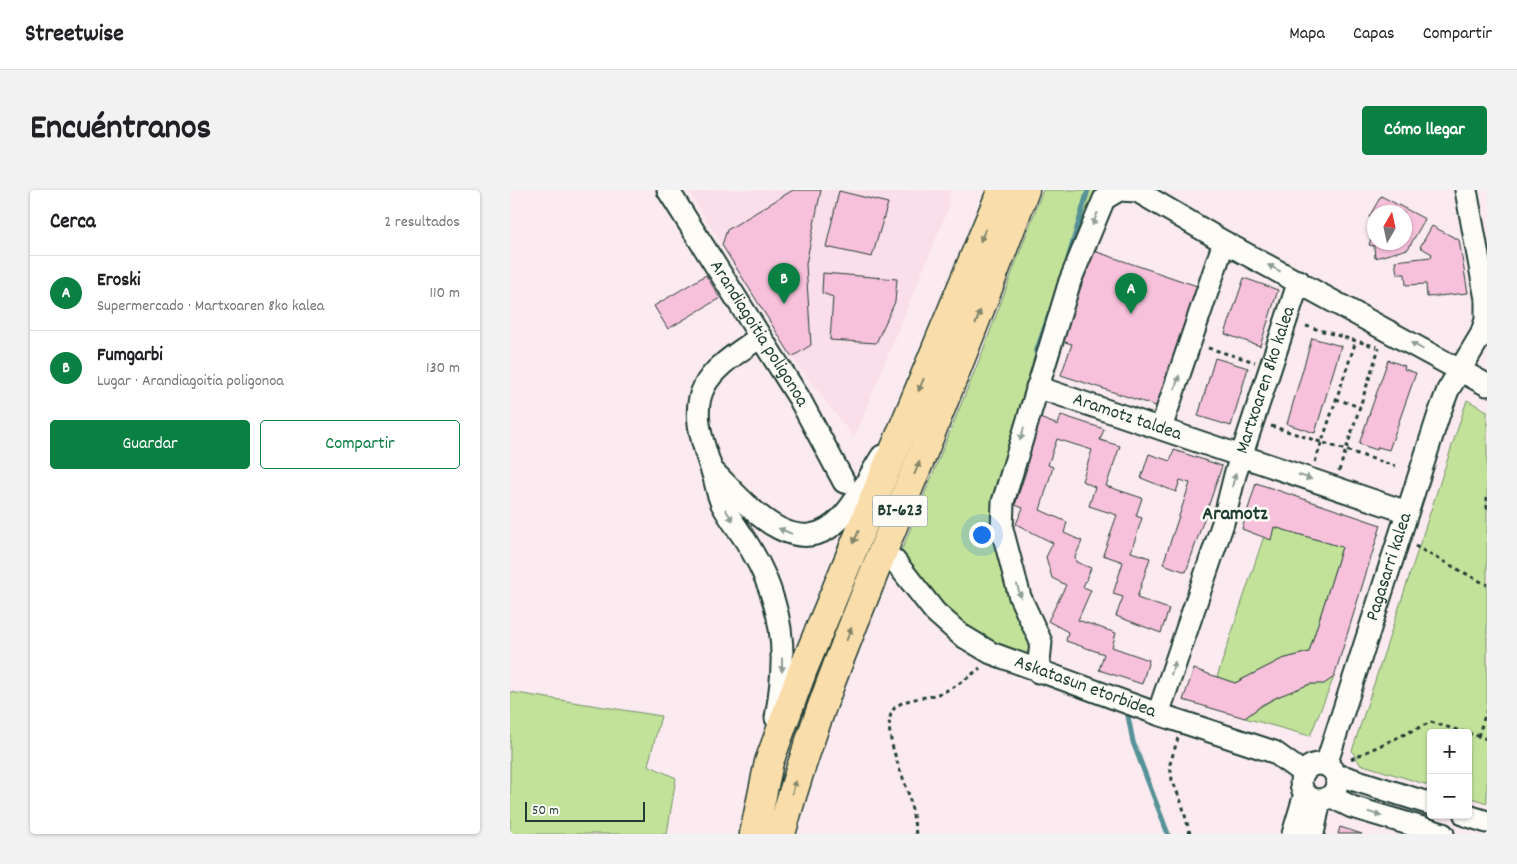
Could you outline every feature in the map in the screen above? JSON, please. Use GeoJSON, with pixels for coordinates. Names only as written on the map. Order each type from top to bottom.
{"type":"FeatureCollection","features":[{"type":"Feature","properties":{"kind":"main road","name":"BI-623"},"geometry":{"type":"LineString","coordinates":[[754,834],[769,762],[802,672],[1002,190]]}},
{"type":"Feature","properties":{"kind":"main road","name":"BI-623"},"geometry":{"type":"LineString","coordinates":[[781,834],[797,775],[822,702],[974,330],[1026,190]]}},
{"type":"Feature","properties":{"kind":"street","name":"Arandiagoitia poligonoa"},"geometry":{"type":"LineString","coordinates":[[668,190],[799,398],[844,482]]}},
{"type":"Feature","properties":{"kind":"street","name":"Martxoaren 8ko kalea"},"geometry":{"type":"LineString","coordinates":[[1037,387],[1070,281],[1104,199],[1118,190],[1137,191],[1224,242],[1299,281],[1458,371],[1487,385]]}},
{"type":"Feature","properties":{"kind":"street","name":"Pagasarri kalea"},"geometry":{"type":"LineString","coordinates":[[1320,785],[1442,406],[1458,371],[1481,335],[1486,320],[1481,245],[1466,190]]}},
{"type":"Feature","properties":{"kind":"street"},"geometry":{"type":"LineString","coordinates":[[1161,428],[1224,242]]}},
{"type":"Feature","properties":{"kind":"street","name":"Martxoaren 8ko kalea"},"geometry":{"type":"LineString","coordinates":[[1299,281],[1242,455],[1407,512]]}},
{"type":"Feature","properties":{"kind":"street"},"geometry":{"type":"LineString","coordinates":[[760,336],[716,370],[704,388],[700,403],[700,425],[704,451],[712,470],[715,488],[723,506],[754,553],[765,578],[782,633],[782,681],[769,762]]}},
{"type":"Feature","properties":{"kind":"street"},"geometry":{"type":"LineString","coordinates":[[1037,387],[1002,502],[1002,529],[1020,597],[1041,642],[1038,672]]}},
{"type":"Feature","properties":{"kind":"street","name":"Aramotz taldea"},"geometry":{"type":"LineString","coordinates":[[1037,387],[1242,455]]}},
{"type":"Feature","properties":{"kind":"street"},"geometry":{"type":"LineString","coordinates":[[712,470],[768,523],[786,533],[810,534],[830,528],[849,508],[910,412]]}},
{"type":"Feature","properties":{"kind":"street"},"geometry":{"type":"LineString","coordinates":[[1166,717],[1242,455]]}},
{"type":"Feature","properties":{"kind":"street","name":"Askatasun etorbidea"},"geometry":{"type":"LineString","coordinates":[[894,560],[936,612],[961,634],[991,653],[1038,672],[1166,717],[1274,752],[1352,807],[1444,834]]}},
{"type":"Feature","properties":{"kind":"street"},"geometry":{"type":"LineString","coordinates":[[1293,834],[1320,785],[1345,777],[1427,803]]}},
{"type":"Feature","properties":{"kind":"street"},"geometry":{"type":"LineString","coordinates":[[1313,834],[1320,785]]}},
{"type":"Feature","properties":{"kind":"street"},"geometry":{"type":"LineString","coordinates":[[1472,817],[1487,822]]}},
{"type":"Feature","properties":{"kind":"path"},"geometry":{"type":"LineString","coordinates":[[1306,326],[1387,351]]}},
{"type":"Feature","properties":{"kind":"path"},"geometry":{"type":"LineString","coordinates":[[1314,462],[1356,341]]}},
{"type":"Feature","properties":{"kind":"path"},"geometry":{"type":"LineString","coordinates":[[1208,348],[1260,364]]}},
{"type":"Feature","properties":{"kind":"path"},"geometry":{"type":"LineString","coordinates":[[1339,471],[1379,348]]}},
{"type":"Feature","properties":{"kind":"path"},"geometry":{"type":"LineString","coordinates":[[1336,399],[1360,407]]}},
{"type":"Feature","properties":{"kind":"path"},"geometry":{"type":"LineString","coordinates":[[1271,426],[1395,466]]}},
{"type":"Feature","properties":{"kind":"path"},"geometry":{"type":"LineString","coordinates":[[1487,497],[1487,510]]}},
{"type":"Feature","properties":{"kind":"path"},"geometry":{"type":"LineString","coordinates":[[1415,546],[1487,585]]}},
{"type":"Feature","properties":{"kind":"path"},"geometry":{"type":"LineString","coordinates":[[916,834],[910,798],[890,741],[892,711],[898,705],[939,694],[966,679],[981,668],[991,653]]}},
{"type":"Feature","properties":{"kind":"path"},"geometry":{"type":"LineString","coordinates":[[1478,736],[1487,710]]}},
{"type":"Feature","properties":{"kind":"path"},"geometry":{"type":"LineString","coordinates":[[1166,717],[1171,728],[1180,731],[1170,764],[1172,780],[1182,804],[1190,834]]}},
{"type":"Feature","properties":{"kind":"path"},"geometry":{"type":"LineString","coordinates":[[1350,760],[1431,722],[1455,729]]}},
{"type":"Feature","properties":{"kind":"path"},"geometry":{"type":"LineString","coordinates":[[1472,734],[1487,739]]}},
{"type":"Feature","properties":{"kind":"shaded area"},"geometry":{"type":"Polygon","coordinates":[[[688,190],[950,190],[947,211],[854,438],[792,357],[688,190]]]}},
{"type":"Feature","properties":{"kind":"green space"},"geometry":{"type":"Polygon","coordinates":[[[1043,190],[1107,190],[1003,502],[1032,648],[1013,662],[991,653],[894,560],[903,547],[982,353],[1043,190]]]}},
{"type":"Feature","properties":{"kind":"green space"},"geometry":{"type":"Polygon","coordinates":[[[1467,400],[1487,411],[1487,803],[1472,798],[1472,729],[1427,729],[1427,785],[1360,764],[1352,751],[1467,400]]]}},
{"type":"Feature","properties":{"kind":"green space"},"geometry":{"type":"Polygon","coordinates":[[[1274,527],[1342,547],[1309,652],[1282,659],[1235,683],[1217,677],[1264,536],[1274,527]]]}},
{"type":"Feature","properties":{"kind":"green space"},"geometry":{"type":"Polygon","coordinates":[[[1334,677],[1310,736],[1245,718],[1283,695],[1334,677]]]}},
{"type":"Feature","properties":{"kind":"green space"},"geometry":{"type":"Polygon","coordinates":[[[510,692],[661,716],[648,765],[676,778],[667,834],[510,834],[510,692]]]}},
{"type":"Feature","properties":{"kind":"building"},"geometry":{"type":"Polygon","coordinates":[[[793,190],[821,190],[806,264],[811,345],[792,357],[722,245],[727,230],[793,190]]]}},
{"type":"Feature","properties":{"kind":"building"},"geometry":{"type":"Polygon","coordinates":[[[839,191],[888,203],[872,257],[826,247],[839,191]]]}},
{"type":"Feature","properties":{"kind":"building"},"geometry":{"type":"Polygon","coordinates":[[[1381,196],[1398,205],[1376,205],[1381,196]]]}},
{"type":"Feature","properties":{"kind":"building"},"geometry":{"type":"Polygon","coordinates":[[[1412,212],[1425,219],[1412,242],[1412,212]]]}},
{"type":"Feature","properties":{"kind":"building"},"geometry":{"type":"Polygon","coordinates":[[[1432,226],[1459,240],[1468,293],[1427,297],[1426,284],[1406,285],[1405,274],[1397,274],[1395,261],[1431,257],[1432,254],[1420,247],[1432,226]]]}},
{"type":"Feature","properties":{"kind":"building"},"geometry":{"type":"Polygon","coordinates":[[[1374,250],[1404,250],[1375,258],[1374,250]]]}},
{"type":"Feature","properties":{"kind":"building"},"geometry":{"type":"Polygon","coordinates":[[[1094,251],[1200,287],[1159,407],[1061,375],[1072,344],[1061,341],[1094,251]]]}},
{"type":"Feature","properties":{"kind":"building"},"geometry":{"type":"Polygon","coordinates":[[[823,273],[897,279],[895,302],[876,343],[830,340],[833,297],[822,293],[823,273]]]}},
{"type":"Feature","properties":{"kind":"building"},"geometry":{"type":"Polygon","coordinates":[[[706,275],[720,298],[668,329],[654,306],[706,275]]]}},
{"type":"Feature","properties":{"kind":"building"},"geometry":{"type":"Polygon","coordinates":[[[1244,278],[1278,290],[1260,346],[1225,334],[1244,278]]]}},
{"type":"Feature","properties":{"kind":"building"},"geometry":{"type":"Polygon","coordinates":[[[1312,338],[1341,346],[1315,433],[1287,424],[1312,338]]]}},
{"type":"Feature","properties":{"kind":"building"},"geometry":{"type":"Polygon","coordinates":[[[1215,358],[1248,368],[1231,426],[1198,416],[1215,358]]]}},
{"type":"Feature","properties":{"kind":"building"},"geometry":{"type":"Polygon","coordinates":[[[1388,360],[1405,366],[1404,369],[1416,373],[1389,450],[1378,447],[1377,450],[1359,444],[1388,360]]]}},
{"type":"Feature","properties":{"kind":"building"},"geometry":{"type":"Polygon","coordinates":[[[1061,415],[1104,429],[1100,440],[1120,446],[1106,486],[1142,498],[1136,516],[1142,518],[1131,552],[1150,558],[1137,598],[1169,609],[1161,633],[1116,616],[1123,597],[1113,594],[1123,562],[1103,555],[1117,515],[1089,506],[1095,487],[1082,481],[1092,450],[1057,439],[1048,465],[1053,467],[1040,510],[1067,522],[1064,533],[1082,541],[1075,557],[1076,562],[1091,568],[1083,587],[1091,590],[1078,620],[1116,633],[1112,647],[1149,660],[1142,684],[1099,670],[1104,654],[1066,641],[1068,632],[1048,621],[1066,585],[1052,578],[1046,557],[1053,543],[1016,524],[1023,508],[1015,505],[1028,465],[1021,462],[1037,417],[1058,425],[1061,415]]]}},
{"type":"Feature","properties":{"kind":"building"},"geometry":{"type":"Polygon","coordinates":[[[1174,450],[1222,466],[1186,572],[1163,564],[1190,483],[1180,480],[1176,492],[1141,478],[1149,454],[1170,461],[1174,450]]]}},
{"type":"Feature","properties":{"kind":"building"},"geometry":{"type":"Polygon","coordinates":[[[1256,483],[1381,525],[1334,677],[1324,684],[1310,684],[1277,697],[1262,705],[1245,718],[1183,700],[1194,669],[1235,683],[1282,659],[1309,652],[1342,547],[1274,527],[1271,540],[1242,529],[1256,483]]]}},
{"type":"Feature","properties":{"kind":"building"},"geometry":{"type":"Polygon","coordinates":[[[1340,827],[1362,834],[1338,834],[1340,827]]]}},
{"type":"Feature","properties":{"kind":"waterway"},"geometry":{"type":"LineString","coordinates":[[1068,259],[1088,190]]}},
{"type":"Feature","properties":{"kind":"waterway"},"geometry":{"type":"LineString","coordinates":[[1036,352],[1050,312]]}},
{"type":"Feature","properties":{"kind":"waterway"},"geometry":{"type":"LineString","coordinates":[[1127,711],[1133,742],[1168,834]]}},
{"type":"Feature","properties":{"kind":"place","name":"Fumgarbi"},"geometry":{"type":"Point","coordinates":[784,304]}},
{"type":"Feature","properties":{"kind":"place","name":"Eroski"},"geometry":{"type":"Point","coordinates":[1131,314]}},
{"type":"Feature","properties":{"kind":"district","name":"Aramotz"},"geometry":{"type":"Point","coordinates":[1235,515]}}]}
